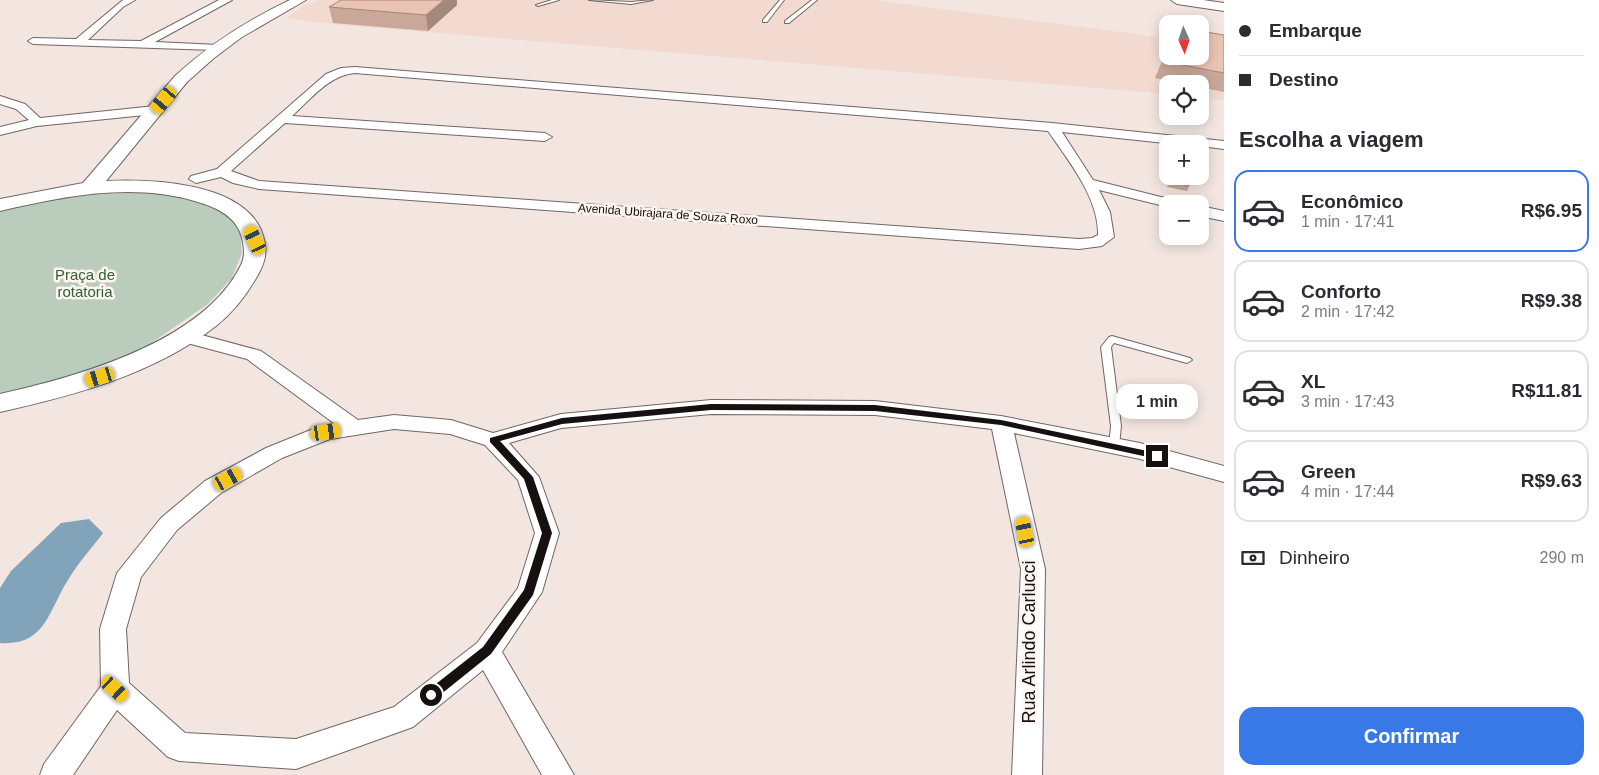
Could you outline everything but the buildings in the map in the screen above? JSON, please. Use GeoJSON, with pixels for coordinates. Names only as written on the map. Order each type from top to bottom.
{"type":"FeatureCollection","features":[{"type":"Feature","properties":{"kind":"main road"},"geometry":{"type":"LineString","coordinates":[[90,188],[181,79],[215,48],[256,21],[300,0]]}},
{"type":"Feature","properties":{"kind":"main road"},"geometry":{"type":"LineString","coordinates":[[1177,0],[1224,8]]}},
{"type":"Feature","properties":{"kind":"main road"},"geometry":{"type":"LineString","coordinates":[[0,205],[44,195],[90,188],[159,187],[195,193],[225,204],[245,220],[255,240],[252,265],[236,292],[205,322],[160,350],[100,377],[48,393],[0,403]]}},
{"type":"Feature","properties":{"kind":"street"},"geometry":{"type":"LineString","coordinates":[[78,42],[120,5],[130,0]]}},
{"type":"Feature","properties":{"kind":"street"},"geometry":{"type":"LineString","coordinates":[[142,44],[227,0]]}},
{"type":"Feature","properties":{"kind":"street"},"geometry":{"type":"LineString","coordinates":[[33,41],[215,48]]}},
{"type":"Feature","properties":{"kind":"street"},"geometry":{"type":"LineString","coordinates":[[196,179],[222,172],[280,118],[330,76],[341,71],[356,70],[1052,126],[1224,145]]}},
{"type":"Feature","properties":{"kind":"street"},"geometry":{"type":"LineString","coordinates":[[0,100],[20,105],[31,113],[37,122]]}},
{"type":"Feature","properties":{"kind":"street"},"geometry":{"type":"LineString","coordinates":[[0,131],[37,122],[155,110]]}},
{"type":"Feature","properties":{"kind":"street"},"geometry":{"type":"LineString","coordinates":[[280,118],[545,137]]}},
{"type":"Feature","properties":{"kind":"street"},"geometry":{"type":"LineString","coordinates":[[1052,126],[1089,183],[1159,201]]}},
{"type":"Feature","properties":{"kind":"street","name":"Avenida Ubirajara de Souza Roxo"},"geometry":{"type":"LineString","coordinates":[[222,172],[238,180],[259,185],[1080,244],[1096,242],[1106,237],[1108,229],[1089,183]]}},
{"type":"Feature","properties":{"kind":"street"},"geometry":{"type":"LineString","coordinates":[[1209,213],[1224,216]]}},
{"type":"Feature","properties":{"kind":"street"},"geometry":{"type":"LineString","coordinates":[[183,336],[254,355],[355,428]]}},
{"type":"Feature","properties":{"kind":"street"},"geometry":{"type":"LineString","coordinates":[[494,440],[562,421],[711,407],[875,408],[1001,423],[1114,446],[1224,474]]}},
{"type":"Feature","properties":{"kind":"street"},"geometry":{"type":"LineString","coordinates":[[55,775],[115,689],[113,629],[130,573],[169,524],[213,487],[274,453],[326,432],[394,422],[451,427],[494,440],[528,477],[547,533],[529,592],[487,651],[403,717],[296,754],[179,747],[115,689]]}},
{"type":"Feature","properties":{"kind":"street","name":"Rua Arlindo Carlucci"},"geometry":{"type":"LineString","coordinates":[[1001,423],[1033,569],[1027,775]]}},
{"type":"Feature","properties":{"kind":"street"},"geometry":{"type":"LineString","coordinates":[[487,651],[559,775]]}},
{"type":"Feature","properties":{"kind":"lane"},"geometry":{"type":"LineString","coordinates":[[538,5],[556,0]]}},
{"type":"Feature","properties":{"kind":"lane"},"geometry":{"type":"LineString","coordinates":[[591,0],[632,3],[651,0]]}},
{"type":"Feature","properties":{"kind":"lane"},"geometry":{"type":"LineString","coordinates":[[765,21],[782,0]]}},
{"type":"Feature","properties":{"kind":"lane"},"geometry":{"type":"LineString","coordinates":[[787,22],[815,0]]}},
{"type":"Feature","properties":{"kind":"lane"},"geometry":{"type":"LineString","coordinates":[[1114,446],[1116,426],[1106,347],[1112,339],[1187,360]]}},
{"type":"Feature","properties":{"kind":"shaded area"},"geometry":{"type":"Polygon","coordinates":[[[320,0],[873,0],[1159,37],[1159,65],[1209,65],[1209,53],[1224,47],[1224,101],[1209,99],[1209,75],[1159,75],[1159,93],[330,24],[286,18],[304,5],[320,0]]]}},
{"type":"Feature","properties":{"kind":"green space","name":"Praça de rotatoria"},"geometry":{"type":"Polygon","coordinates":[[[133,190],[170,193],[202,201],[226,214],[240,231],[242,253],[232,278],[208,304],[134,355],[14,394],[0,395],[0,211],[66,197],[133,190]]]}},
{"type":"Feature","properties":{"kind":"water"},"geometry":{"type":"Polygon","coordinates":[[[89,519],[103,533],[72,574],[44,624],[27,639],[0,643],[0,588],[11,571],[61,523],[89,519]]]}},
{"type":"Feature","properties":{"kind":"route"},"geometry":{"type":"LineString","coordinates":[[431,695],[487,651],[529,592],[547,533],[528,477],[494,440],[562,421],[711,407],[875,408],[1001,423],[1157,456]]}}]}
